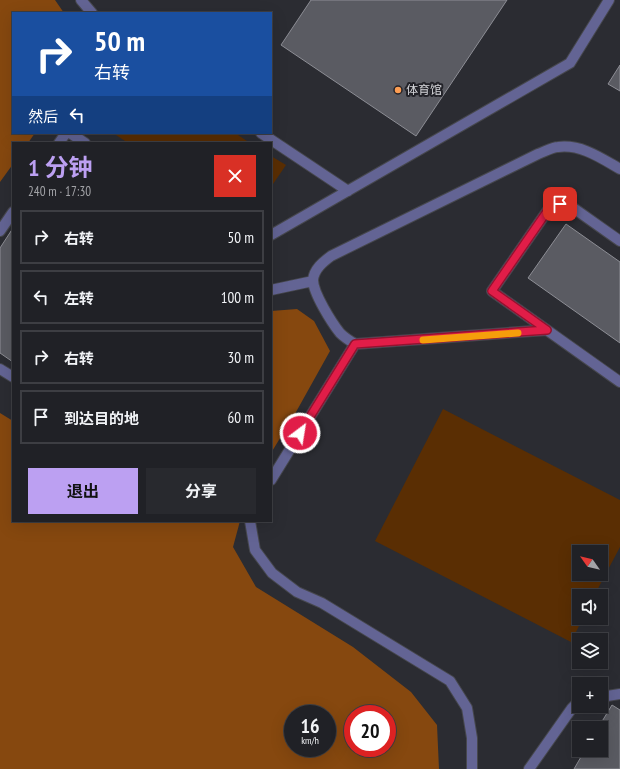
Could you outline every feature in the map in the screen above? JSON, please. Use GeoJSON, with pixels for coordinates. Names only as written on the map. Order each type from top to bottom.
{"type":"FeatureCollection","features":[{"type":"Feature","properties":{"kind":"lane"},"geometry":{"type":"LineString","coordinates":[[81,0],[91,12]]}},
{"type":"Feature","properties":{"kind":"lane"},"geometry":{"type":"LineString","coordinates":[[272,234],[570,63],[609,0]]}},
{"type":"Feature","properties":{"kind":"lane"},"geometry":{"type":"LineString","coordinates":[[72,134],[84,142]]}},
{"type":"Feature","properties":{"kind":"lane"},"geometry":{"type":"LineString","coordinates":[[262,134],[348,191]]}},
{"type":"Feature","properties":{"kind":"lane"},"geometry":{"type":"LineString","coordinates":[[547,330],[355,344],[341,335],[331,322],[313,281],[318,266],[331,256],[516,164],[557,147],[576,147],[594,154],[620,169]]}},
{"type":"Feature","properties":{"kind":"lane"},"geometry":{"type":"LineString","coordinates":[[620,241],[572,207],[560,204],[548,210],[492,291],[620,382]]}},
{"type":"Feature","properties":{"kind":"lane"},"geometry":{"type":"LineString","coordinates":[[0,231],[12,213]]}},
{"type":"Feature","properties":{"kind":"lane"},"geometry":{"type":"LineString","coordinates":[[272,290],[313,281]]}},
{"type":"Feature","properties":{"kind":"lane"},"geometry":{"type":"LineString","coordinates":[[272,478],[355,344]]}},
{"type":"Feature","properties":{"kind":"lane"},"geometry":{"type":"LineString","coordinates":[[0,369],[12,376]]}},
{"type":"Feature","properties":{"kind":"lane"},"geometry":{"type":"LineString","coordinates":[[250,522],[255,550],[272,573],[297,592],[322,603],[450,681],[467,708],[472,738],[472,769]]}},
{"type":"Feature","properties":{"kind":"lane"},"geometry":{"type":"LineString","coordinates":[[608,696],[620,694]]}},
{"type":"Feature","properties":{"kind":"lane"},"geometry":{"type":"LineString","coordinates":[[529,769],[572,708]]}},
{"type":"Feature","properties":{"kind":"shaded area"},"geometry":{"type":"Polygon","coordinates":[[[0,0],[55,0],[63,12],[12,12],[12,134],[34,134],[29,142],[12,142],[12,165],[0,182],[0,0]]]}},
{"type":"Feature","properties":{"kind":"shaded area"},"geometry":{"type":"Polygon","coordinates":[[[114,134],[236,134],[248,142],[126,142],[114,134]]]}},
{"type":"Feature","properties":{"kind":"shaded area"},"geometry":{"type":"Polygon","coordinates":[[[272,157],[286,165],[272,186],[272,157]]]}},
{"type":"Feature","properties":{"kind":"shaded area"},"geometry":{"type":"Polygon","coordinates":[[[297,309],[314,321],[330,351],[272,451],[272,311],[297,309]]]}},
{"type":"Feature","properties":{"kind":"shaded area"},"geometry":{"type":"Polygon","coordinates":[[[443,409],[620,500],[620,547],[608,570],[608,545],[572,545],[572,581],[602,581],[598,589],[572,589],[572,625],[580,625],[576,633],[572,633],[571,642],[375,541],[443,409]]]}},
{"type":"Feature","properties":{"kind":"shaded area"},"geometry":{"type":"Polygon","coordinates":[[[0,413],[12,420],[12,522],[240,522],[233,547],[256,587],[353,647],[411,692],[437,725],[439,769],[0,769],[0,413]]]}},
{"type":"Feature","properties":{"kind":"building","name":"体育馆"},"geometry":{"type":"Polygon","coordinates":[[[311,0],[507,0],[416,136],[281,45],[311,0]]]}},
{"type":"Feature","properties":{"kind":"building"},"geometry":{"type":"Polygon","coordinates":[[[620,65],[620,91],[608,84],[620,65]]]}},
{"type":"Feature","properties":{"kind":"building"},"geometry":{"type":"Polygon","coordinates":[[[566,224],[620,262],[620,343],[528,278],[566,224]]]}},
{"type":"Feature","properties":{"kind":"building"},"geometry":{"type":"Polygon","coordinates":[[[12,230],[12,361],[0,353],[0,248],[12,230]]]}},
{"type":"Feature","properties":{"kind":"building"},"geometry":{"type":"Polygon","coordinates":[[[612,705],[620,710],[620,769],[574,769],[581,757],[608,757],[608,721],[602,721],[612,705]]]}},
{"type":"Feature","properties":{"kind":"slow traffic"},"geometry":{"type":"LineString","coordinates":[[423,340],[518,333]]}},
{"type":"Feature","properties":{"kind":"place","name":"体育馆"},"geometry":{"type":"Point","coordinates":[398,90]}},
{"type":"Feature","properties":{"kind":"route"},"geometry":{"type":"LineString","coordinates":[[300,433],[355,344],[375,344],[547,330],[492,291],[548,210],[560,204]]}}]}
